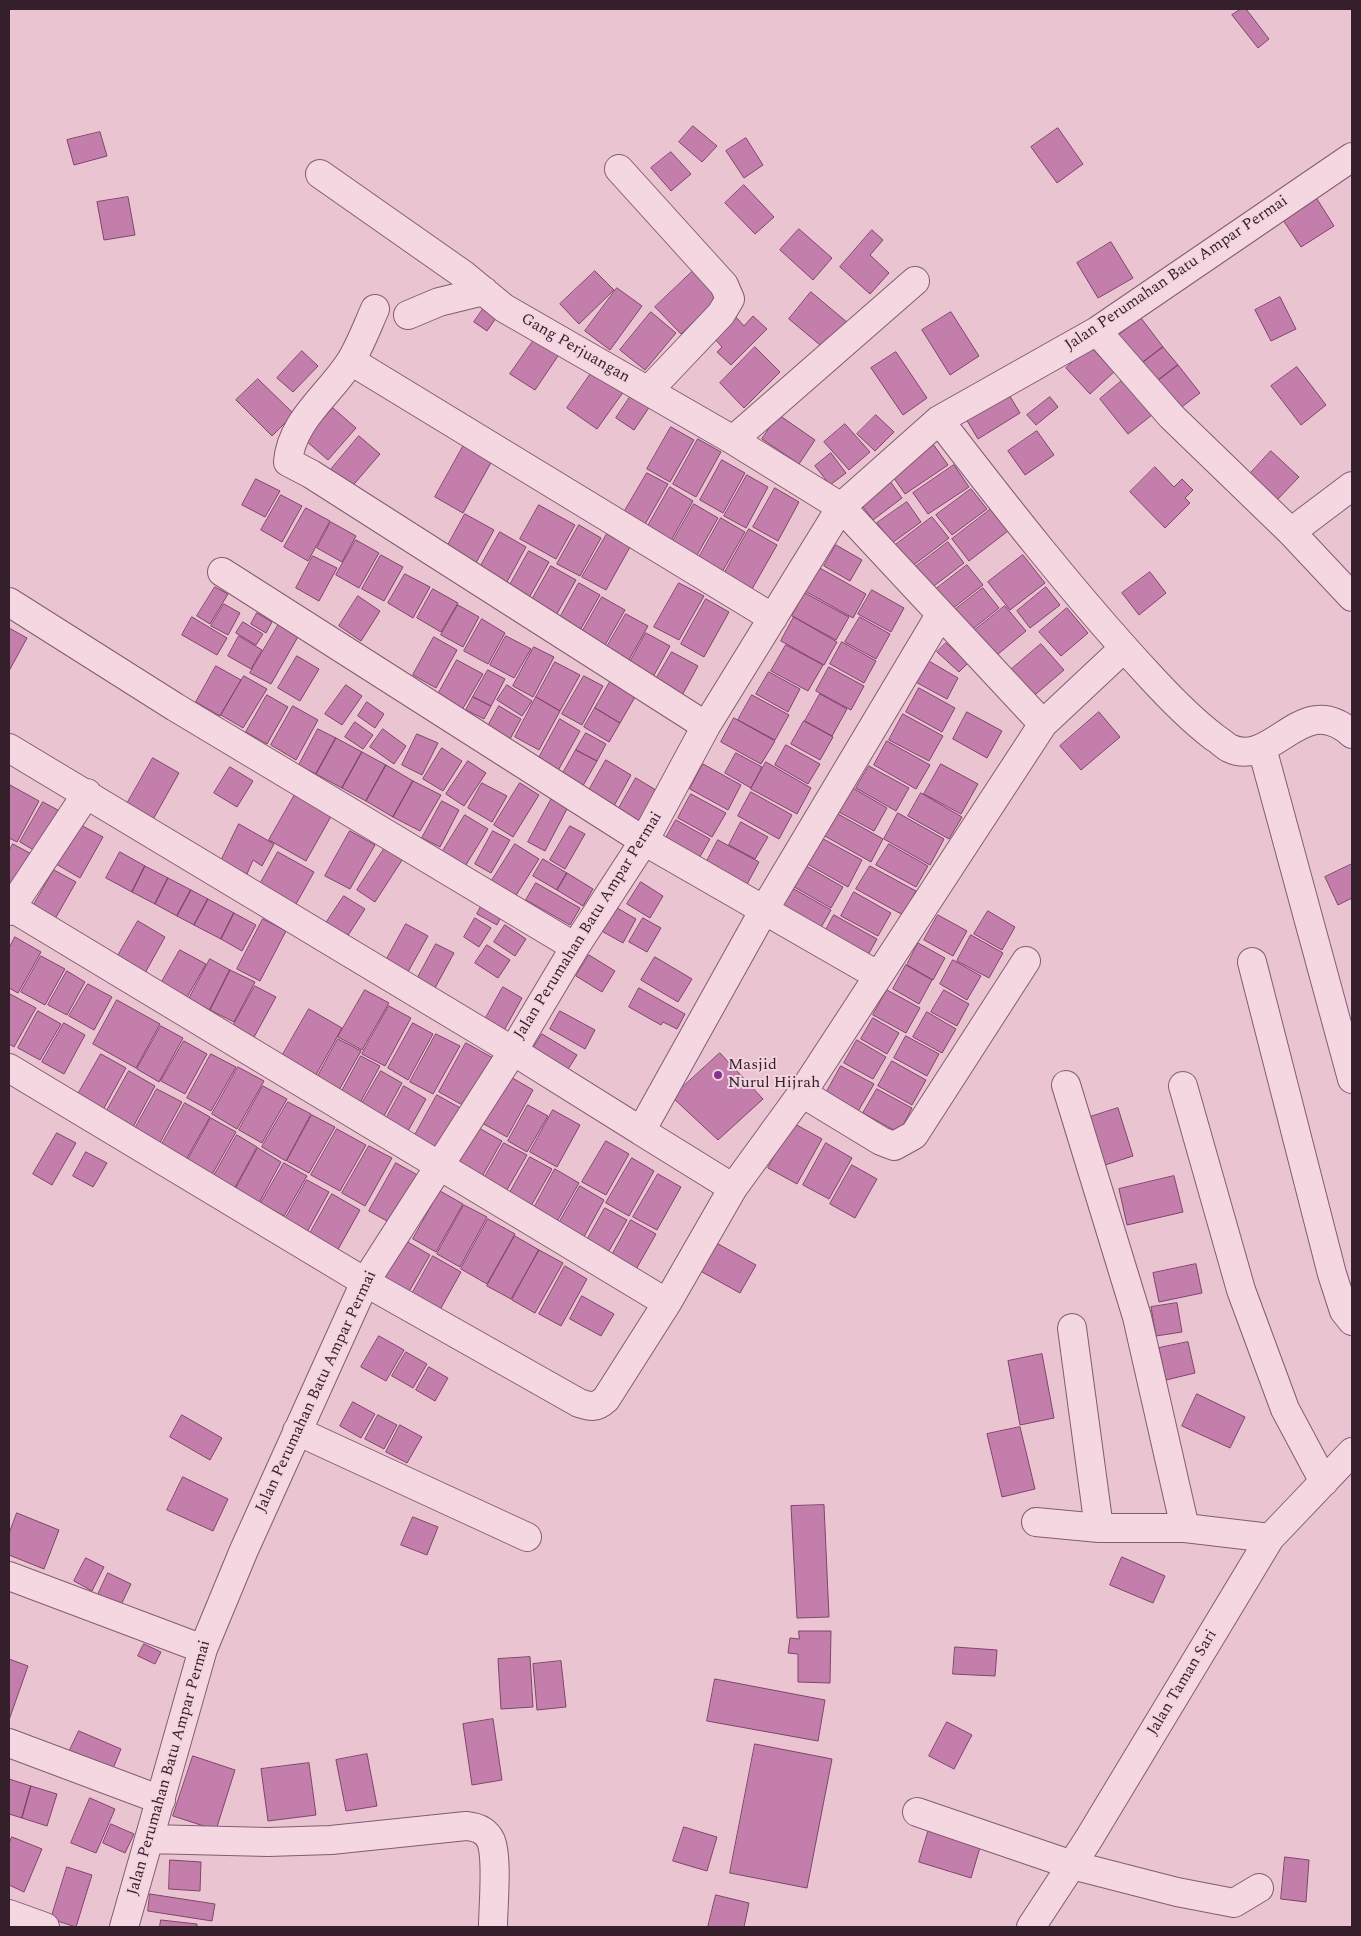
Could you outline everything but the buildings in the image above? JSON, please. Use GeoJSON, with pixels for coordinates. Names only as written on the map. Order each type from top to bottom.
{"type":"FeatureCollection","features":[{"type":"Feature","properties":{"kind":"street","name":"Jalan Perumahan Batu Ampar Permai"},"geometry":{"type":"LineString","coordinates":[[124,1927],[204,1648],[297,1431],[364,1282],[513,1051],[575,946],[644,840],[706,726],[841,507],[939,420],[1097,331],[1352,157]]}},
{"type":"Feature","properties":{"kind":"street"},"geometry":{"type":"LineString","coordinates":[[619,169],[724,285],[730,299],[721,314],[648,391]]}},
{"type":"Feature","properties":{"kind":"street","name":"Gang Perjuangan"},"geometry":{"type":"LineString","coordinates":[[320,174],[484,291],[504,308],[733,440],[841,507],[1043,724]]}},
{"type":"Feature","properties":{"kind":"street"},"geometry":{"type":"LineString","coordinates":[[733,440],[915,282]]}},
{"type":"Feature","properties":{"kind":"street"},"geometry":{"type":"LineString","coordinates":[[408,315],[439,302],[484,291]]}},
{"type":"Feature","properties":{"kind":"street"},"geometry":{"type":"LineString","coordinates":[[376,309],[351,361],[329,392],[304,420],[289,446],[288,462],[328,485],[706,726]]}},
{"type":"Feature","properties":{"kind":"street"},"geometry":{"type":"LineString","coordinates":[[1097,331],[1172,416],[1291,532],[1352,598]]}},
{"type":"Feature","properties":{"kind":"street"},"geometry":{"type":"LineString","coordinates":[[351,361],[773,618]]}},
{"type":"Feature","properties":{"kind":"street"},"geometry":{"type":"LineString","coordinates":[[939,420],[1024,529],[1124,648],[1189,718],[1230,748],[1249,752],[1262,748],[1304,722],[1331,720],[1352,734]]}},
{"type":"Feature","properties":{"kind":"street"},"geometry":{"type":"LineString","coordinates":[[1291,532],[1352,486]]}},
{"type":"Feature","properties":{"kind":"street"},"geometry":{"type":"LineString","coordinates":[[222,572],[644,840],[877,975]]}},
{"type":"Feature","properties":{"kind":"street"},"geometry":{"type":"LineString","coordinates":[[9,602],[175,707],[575,946]]}},
{"type":"Feature","properties":{"kind":"street"},"geometry":{"type":"LineString","coordinates":[[641,1131],[764,910],[940,615]]}},
{"type":"Feature","properties":{"kind":"street"},"geometry":{"type":"LineString","coordinates":[[9,1068],[364,1282],[579,1403],[590,1407],[597,1406],[606,1399],[667,1303],[733,1188],[802,1093],[877,975],[1043,724],[1124,648]]}},
{"type":"Feature","properties":{"kind":"street"},"geometry":{"type":"LineString","coordinates":[[9,748],[513,1051],[733,1188]]}},
{"type":"Feature","properties":{"kind":"street"},"geometry":{"type":"LineString","coordinates":[[1262,748],[1352,1079]]}},
{"type":"Feature","properties":{"kind":"street"},"geometry":{"type":"LineString","coordinates":[[86,793],[10,908],[667,1303]]}},
{"type":"Feature","properties":{"kind":"street"},"geometry":{"type":"LineString","coordinates":[[802,1093],[881,1141],[894,1146],[914,1135],[1026,961]]}},
{"type":"Feature","properties":{"kind":"street"},"geometry":{"type":"LineString","coordinates":[[1252,962],[1332,1274],[1344,1310],[1352,1321]]}},
{"type":"Feature","properties":{"kind":"street"},"geometry":{"type":"LineString","coordinates":[[1066,1085],[1136,1316],[1185,1528]]}},
{"type":"Feature","properties":{"kind":"street"},"geometry":{"type":"LineString","coordinates":[[1183,1086],[1242,1290],[1285,1409],[1324,1482]]}},
{"type":"Feature","properties":{"kind":"street"},"geometry":{"type":"LineString","coordinates":[[1072,1328],[1100,1528]]}},
{"type":"Feature","properties":{"kind":"street"},"geometry":{"type":"LineString","coordinates":[[297,1431],[527,1537]]}},
{"type":"Feature","properties":{"kind":"street","name":"Jalan Taman Sari"},"geometry":{"type":"LineString","coordinates":[[1031,1927],[1072,1865],[1270,1538],[1352,1452]]}},
{"type":"Feature","properties":{"kind":"street"},"geometry":{"type":"LineString","coordinates":[[1036,1522],[1100,1528],[1185,1528],[1270,1538]]}},
{"type":"Feature","properties":{"kind":"street"},"geometry":{"type":"LineString","coordinates":[[9,1576],[204,1648]]}},
{"type":"Feature","properties":{"kind":"street"},"geometry":{"type":"LineString","coordinates":[[9,1743],[161,1800]]}},
{"type":"Feature","properties":{"kind":"street"},"geometry":{"type":"LineString","coordinates":[[917,1812],[1072,1865],[1177,1892],[1234,1903],[1259,1888]]}},
{"type":"Feature","properties":{"kind":"street"},"geometry":{"type":"LineString","coordinates":[[149,1839],[268,1842],[331,1840],[466,1826],[477,1827],[491,1841],[494,1854],[493,1927]]}},
{"type":"Feature","properties":{"kind":"street"},"geometry":{"type":"LineString","coordinates":[[9,1914],[45,1927]]}},
{"type":"Feature","properties":{"kind":"place","name":"Masjid Nurul Hijrah"},"geometry":{"type":"Point","coordinates":[718,1075]}}]}
